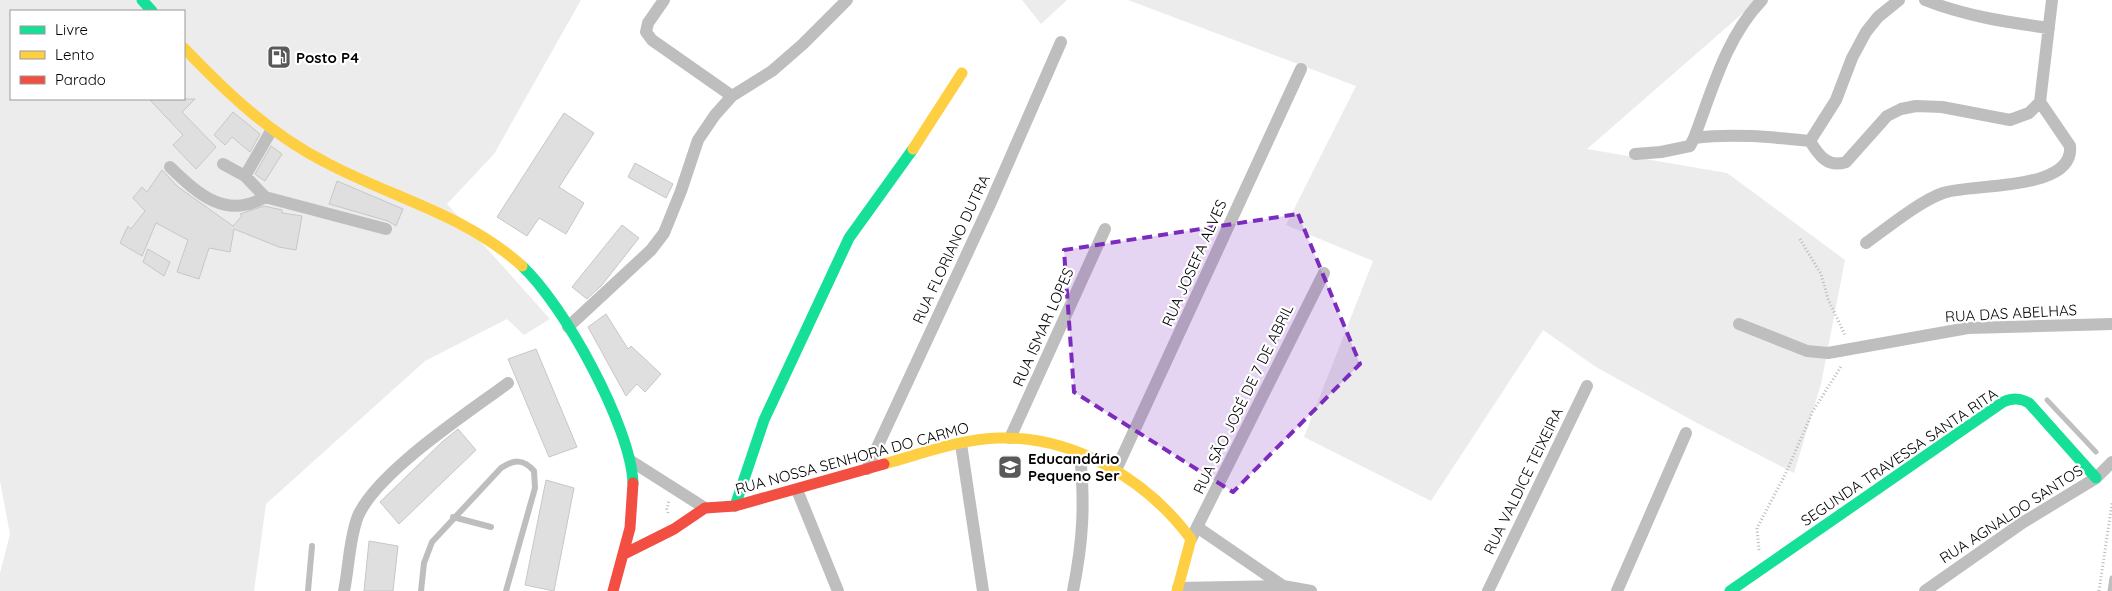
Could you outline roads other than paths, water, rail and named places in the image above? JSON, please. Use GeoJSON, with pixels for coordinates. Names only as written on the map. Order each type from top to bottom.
{"type":"FeatureCollection","features":[{"type":"Feature","properties":{"kind":"street"},"geometry":{"type":"LineString","coordinates":[[142,0],[151,10]]}},
{"type":"Feature","properties":{"kind":"street"},"geometry":{"type":"LineString","coordinates":[[664,0],[648,23],[646,32],[652,40],[732,96]]}},
{"type":"Feature","properties":{"kind":"street"},"geometry":{"type":"LineString","coordinates":[[568,326],[650,250],[664,233],[681,191],[698,140],[732,96],[772,71],[803,44],[847,0]]}},
{"type":"Feature","properties":{"kind":"street"},"geometry":{"type":"LineString","coordinates":[[1635,154],[1661,152],[1690,146],[1713,86],[1737,33],[1748,14],[1762,0]]}},
{"type":"Feature","properties":{"kind":"street"},"geometry":{"type":"LineString","coordinates":[[1810,141],[1836,100],[1852,58],[1866,32],[1878,16],[1899,0]]}},
{"type":"Feature","properties":{"kind":"street"},"geometry":{"type":"LineString","coordinates":[[1925,0],[1994,20],[2049,28]]}},
{"type":"Feature","properties":{"kind":"street"},"geometry":{"type":"LineString","coordinates":[[1810,141],[1818,155],[1826,162],[1839,165],[1846,162],[1887,116],[1901,109],[1916,106],[1942,107],[2010,120],[2029,113],[2040,102],[2052,0]]}},
{"type":"Feature","properties":{"kind":"street","name":"RUA FLORIANO DUTRA"},"geometry":{"type":"LineString","coordinates":[[867,469],[991,202],[1061,42]]}},
{"type":"Feature","properties":{"kind":"street"},"geometry":{"type":"LineString","coordinates":[[185,49],[224,91],[271,131],[325,163],[481,233],[509,255],[542,289],[568,326],[602,386],[631,461],[633,506],[626,553],[613,591]]}},
{"type":"Feature","properties":{"kind":"street","name":"RUA JOSEFA ALVES"},"geometry":{"type":"LineString","coordinates":[[1116,470],[1301,69]]}},
{"type":"Feature","properties":{"kind":"street"},"geometry":{"type":"LineString","coordinates":[[735,506],[764,420],[849,238],[908,156],[962,72]]}},
{"type":"Feature","properties":{"kind":"street"},"geometry":{"type":"LineString","coordinates":[[1866,243],[1922,204],[1943,193],[1968,188],[2011,186],[2041,178],[2066,164],[2071,153],[2070,146],[2040,102]]}},
{"type":"Feature","properties":{"kind":"street"},"geometry":{"type":"LineString","coordinates":[[245,176],[271,131]]}},
{"type":"Feature","properties":{"kind":"street"},"geometry":{"type":"LineString","coordinates":[[1694,138],[1738,135],[1810,141]]}},
{"type":"Feature","properties":{"kind":"street"},"geometry":{"type":"LineString","coordinates":[[223,164],[245,176],[265,197],[386,229]]}},
{"type":"Feature","properties":{"kind":"street"},"geometry":{"type":"LineString","coordinates":[[170,167],[183,180],[214,203],[242,206],[255,203],[265,197]]}},
{"type":"Feature","properties":{"kind":"street","name":"RUA ISMAR LOPES"},"geometry":{"type":"LineString","coordinates":[[1010,438],[1105,229]]}},
{"type":"Feature","properties":{"kind":"street","name":"RUA SÃO JOSÉ DE 7 DE ABRIL"},"geometry":{"type":"LineString","coordinates":[[1191,539],[1324,273]]}},
{"type":"Feature","properties":{"kind":"street","name":"RUA DAS ABELHAS"},"geometry":{"type":"LineString","coordinates":[[1739,324],[1807,351],[1828,352],[1968,328],[2112,324]]}},
{"type":"Feature","properties":{"kind":"street"},"geometry":{"type":"LineString","coordinates":[[344,591],[358,517],[372,495],[424,446],[508,383]]}},
{"type":"Feature","properties":{"kind":"street","name":"RUA VALDICE TEIXEIRA"},"geometry":{"type":"LineString","coordinates":[[1488,591],[1588,386]]}},
{"type":"Feature","properties":{"kind":"street","name":"SEGUNDA TRAVESSA SANTA RITA"},"geometry":{"type":"LineString","coordinates":[[1730,591],[2003,402],[2012,398],[2029,403],[2096,478]]}},
{"type":"Feature","properties":{"kind":"street"},"geometry":{"type":"LineString","coordinates":[[1617,591],[1686,433]]}},
{"type":"Feature","properties":{"kind":"street","name":"RUA NOSSA SENHORA DO CARMO"},"geometry":{"type":"LineString","coordinates":[[705,508],[735,506],[961,444],[1010,438],[1042,443],[1080,454],[1116,470],[1162,503],[1179,520],[1191,539]]}},
{"type":"Feature","properties":{"kind":"street"},"geometry":{"type":"LineString","coordinates":[[961,444],[983,591]]}},
{"type":"Feature","properties":{"kind":"street"},"geometry":{"type":"LineString","coordinates":[[1073,591],[1084,526],[1084,491],[1080,454]]}},
{"type":"Feature","properties":{"kind":"street"},"geometry":{"type":"LineString","coordinates":[[626,553],[674,529],[705,508],[631,461]]}},
{"type":"Feature","properties":{"kind":"street","name":"RUA AGNALDO SANTOS"},"geometry":{"type":"LineString","coordinates":[[1925,591],[2022,523],[2096,478],[2112,462]]}},
{"type":"Feature","properties":{"kind":"street"},"geometry":{"type":"LineString","coordinates":[[797,490],[838,591]]}},
{"type":"Feature","properties":{"kind":"street"},"geometry":{"type":"LineString","coordinates":[[1197,527],[1283,586]]}},
{"type":"Feature","properties":{"kind":"street"},"geometry":{"type":"LineString","coordinates":[[1191,539],[1178,590],[1283,586],[1311,591]]}},
{"type":"Feature","properties":{"kind":"lane"},"geometry":{"type":"LineString","coordinates":[[421,591],[427,552],[432,542],[453,517],[501,468],[512,461],[523,462],[534,471],[535,488],[506,591]]}},
{"type":"Feature","properties":{"kind":"lane"},"geometry":{"type":"LineString","coordinates":[[453,517],[491,527]]}},
{"type":"Feature","properties":{"kind":"lane"},"geometry":{"type":"LineString","coordinates":[[308,591],[312,546]]}},
{"type":"Feature","properties":{"kind":"waterway"},"geometry":{"type":"LineString","coordinates":[[2047,400],[2096,452]]}},
{"type":"Feature","properties":{"kind":"waterway"},"geometry":{"type":"LineString","coordinates":[[2110,591],[2112,578]]}},
{"type":"Feature","properties":{"kind":"place","name":"Posto P4"},"geometry":{"type":"Point","coordinates":[279,57]}},
{"type":"Feature","properties":{"kind":"place","name":"Educandário Pequeno Ser"},"geometry":{"type":"Point","coordinates":[1010,467]}}]}
